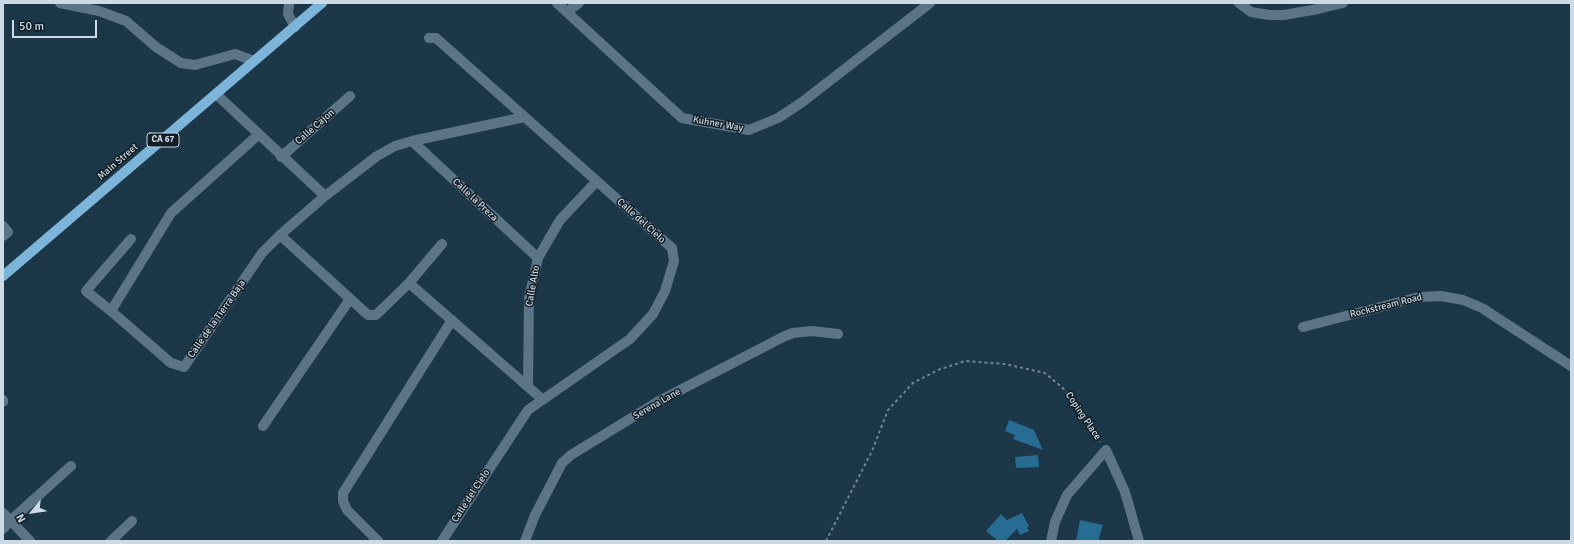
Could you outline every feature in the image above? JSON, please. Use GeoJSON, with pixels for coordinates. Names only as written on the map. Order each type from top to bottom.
{"type":"FeatureCollection","features":[{"type":"Feature","properties":{"kind":"main road","name":"Main Street"},"geometry":{"type":"LineString","coordinates":[[3,276],[322,3]]}},
{"type":"Feature","properties":{"kind":"street"},"geometry":{"type":"LineString","coordinates":[[60,3],[98,11],[126,21],[156,47],[181,63],[196,64],[235,54],[254,62]]}},
{"type":"Feature","properties":{"kind":"street"},"geometry":{"type":"LineString","coordinates":[[289,3],[288,14],[294,27]]}},
{"type":"Feature","properties":{"kind":"street","name":"Kuhner Way"},"geometry":{"type":"LineString","coordinates":[[557,3],[682,118],[749,130],[778,118],[801,103],[930,3]]}},
{"type":"Feature","properties":{"kind":"street"},"geometry":{"type":"LineString","coordinates":[[567,12],[579,3]]}},
{"type":"Feature","properties":{"kind":"street"},"geometry":{"type":"LineString","coordinates":[[1239,3],[1251,12],[1269,15],[1284,15],[1318,10],[1343,3]]}},
{"type":"Feature","properties":{"kind":"street"},"geometry":{"type":"LineString","coordinates":[[1284,15],[1307,3]]}},
{"type":"Feature","properties":{"kind":"street","name":"Calle del Cielo"},"geometry":{"type":"LineString","coordinates":[[429,38],[436,38],[672,248],[674,261],[665,291],[653,314],[630,339],[528,410],[442,541]]}},
{"type":"Feature","properties":{"kind":"street"},"geometry":{"type":"LineString","coordinates":[[216,94],[281,157],[325,196]]}},
{"type":"Feature","properties":{"kind":"street","name":"Calle Cajon"},"geometry":{"type":"LineString","coordinates":[[281,157],[350,96]]}},
{"type":"Feature","properties":{"kind":"street","name":"Calle de la Tierra Baja"},"geometry":{"type":"LineString","coordinates":[[111,311],[171,363],[184,367],[262,253],[280,235],[325,196],[377,156],[395,146],[412,141],[525,117]]}},
{"type":"Feature","properties":{"kind":"street"},"geometry":{"type":"LineString","coordinates":[[131,239],[86,291],[111,311],[171,213],[258,134]]}},
{"type":"Feature","properties":{"kind":"street","name":"Calle la Preza"},"geometry":{"type":"LineString","coordinates":[[412,141],[538,258]]}},
{"type":"Feature","properties":{"kind":"street","name":"Calle Alto"},"geometry":{"type":"LineString","coordinates":[[528,387],[529,298],[538,258],[560,220],[597,181]]}},
{"type":"Feature","properties":{"kind":"street"},"geometry":{"type":"LineString","coordinates":[[3,226],[8,232],[3,236]]}},
{"type":"Feature","properties":{"kind":"street"},"geometry":{"type":"LineString","coordinates":[[280,235],[368,315],[376,315],[409,283],[442,244]]}},
{"type":"Feature","properties":{"kind":"street"},"geometry":{"type":"LineString","coordinates":[[409,283],[542,399]]}},
{"type":"Feature","properties":{"kind":"street","name":"Rockstream Road"},"geometry":{"type":"LineString","coordinates":[[1303,327],[1419,297],[1441,296],[1463,300],[1482,308],[1571,366]]}},
{"type":"Feature","properties":{"kind":"street"},"geometry":{"type":"LineString","coordinates":[[263,426],[350,299]]}},
{"type":"Feature","properties":{"kind":"street"},"geometry":{"type":"LineString","coordinates":[[378,541],[347,510],[343,501],[343,493],[452,320]]}},
{"type":"Feature","properties":{"kind":"street","name":"Serena Lane"},"geometry":{"type":"LineString","coordinates":[[525,541],[535,516],[562,463],[571,455],[659,401],[783,337],[793,333],[812,331],[838,334]]}},
{"type":"Feature","properties":{"kind":"street"},"geometry":{"type":"LineString","coordinates":[[1051,541],[1055,522],[1067,495],[1106,450]]}},
{"type":"Feature","properties":{"kind":"street","name":"Coping Place"},"geometry":{"type":"LineString","coordinates":[[1106,450],[1126,492],[1139,541]]}},
{"type":"Feature","properties":{"kind":"street"},"geometry":{"type":"LineString","coordinates":[[3,530],[6,517],[71,466]]}},
{"type":"Feature","properties":{"kind":"street"},"geometry":{"type":"LineString","coordinates":[[6,517],[30,541]]}},
{"type":"Feature","properties":{"kind":"street"},"geometry":{"type":"LineString","coordinates":[[111,541],[132,521]]}},
{"type":"Feature","properties":{"kind":"path","name":"Coping Place"},"geometry":{"type":"LineString","coordinates":[[826,541],[872,451],[888,410],[913,383],[938,370],[965,362],[1005,364],[1045,372],[1065,390],[1106,450]]}},
{"type":"Feature","properties":{"kind":"building"},"geometry":{"type":"Polygon","coordinates":[[[1009,420],[1034,430],[1043,450],[1013,439],[1015,435],[1005,431],[1009,420]]]}},
{"type":"Feature","properties":{"kind":"building"},"geometry":{"type":"Polygon","coordinates":[[[1038,455],[1039,467],[1016,468],[1015,457],[1038,455]]]}},
{"type":"Feature","properties":{"kind":"building"},"geometry":{"type":"Polygon","coordinates":[[[1022,513],[1029,526],[1027,527],[1029,531],[1020,535],[1017,529],[1005,541],[998,541],[986,531],[1001,514],[1007,520],[1022,513]]]}},
{"type":"Feature","properties":{"kind":"building"},"geometry":{"type":"Polygon","coordinates":[[[1080,520],[1103,525],[1098,541],[1076,541],[1080,520]]]}}]}
